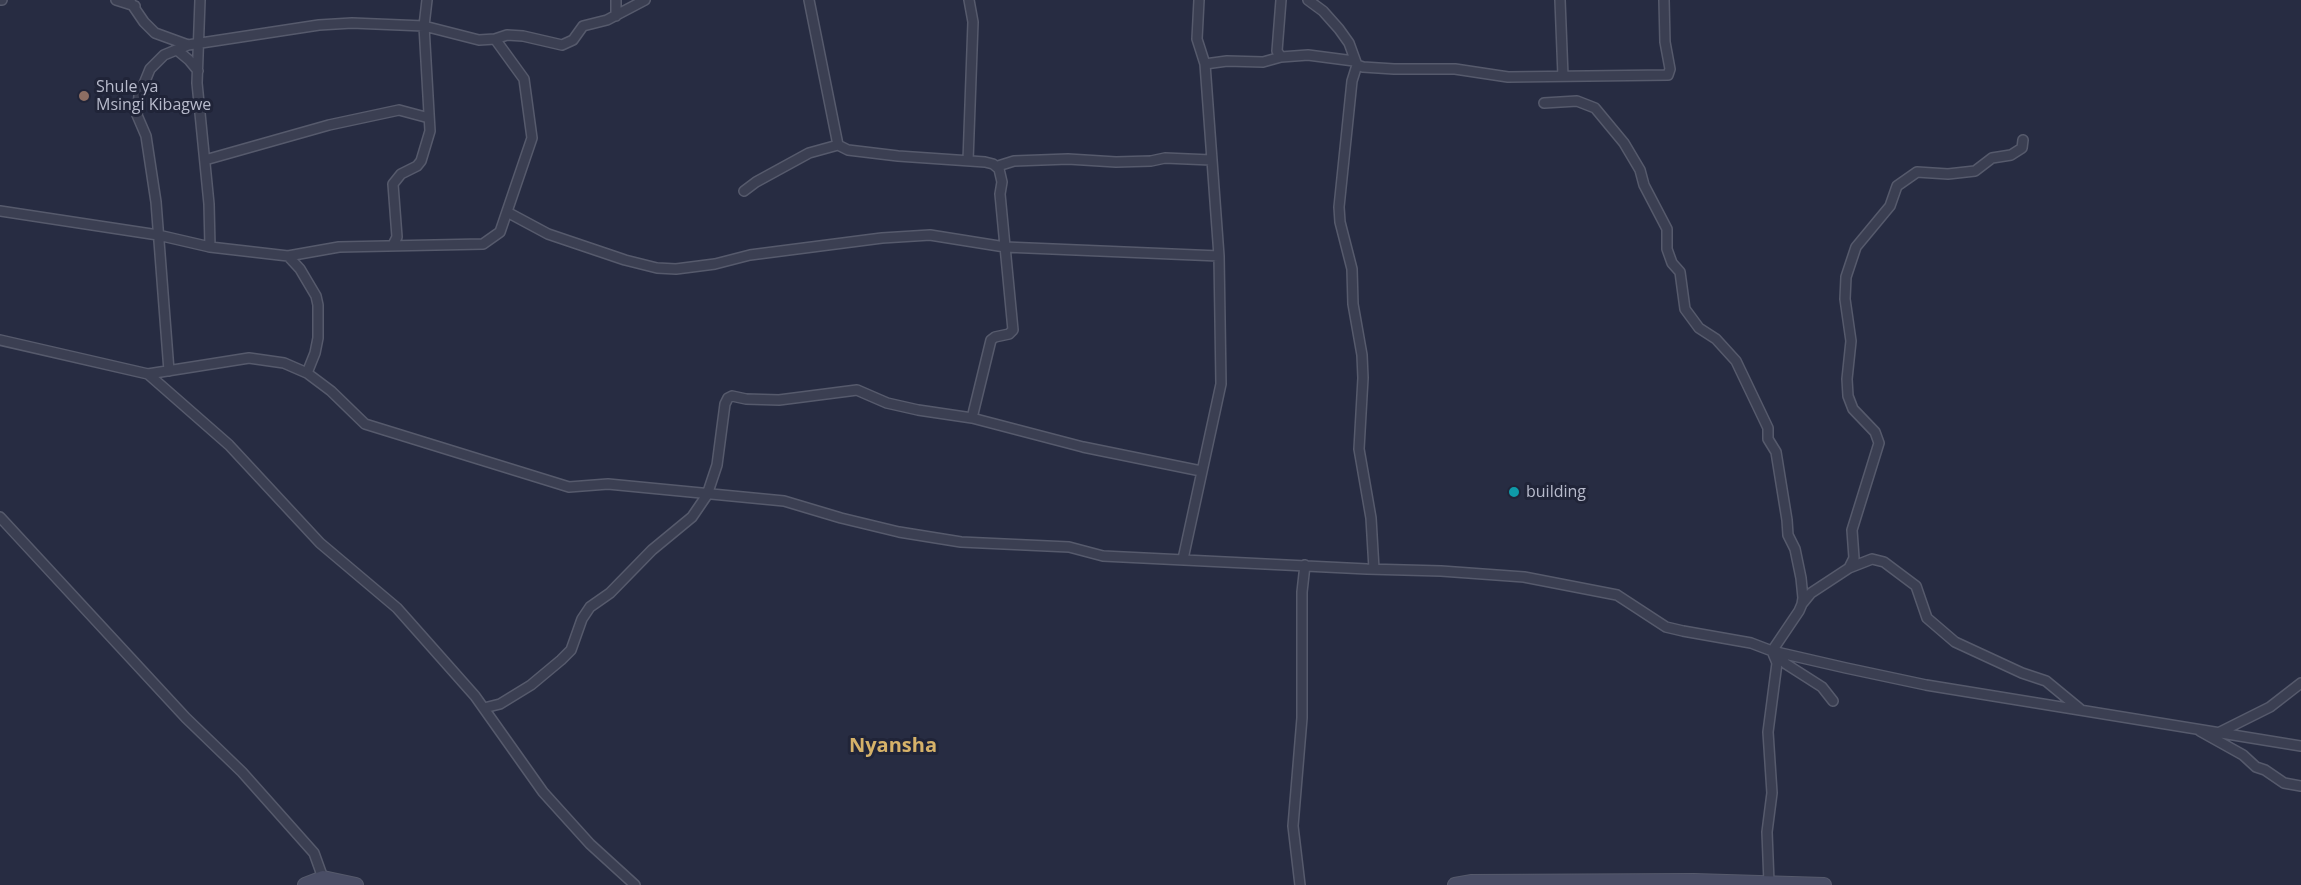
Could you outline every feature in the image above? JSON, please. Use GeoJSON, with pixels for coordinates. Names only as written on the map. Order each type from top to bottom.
{"type":"FeatureCollection","features":[{"type":"Feature","properties":{"kind":"street"},"geometry":{"type":"LineString","coordinates":[[116,0],[132,3],[144,22],[155,33],[188,45]]}},
{"type":"Feature","properties":{"kind":"street"},"geometry":{"type":"LineString","coordinates":[[200,0],[197,83],[209,204],[210,247]]}},
{"type":"Feature","properties":{"kind":"street"},"geometry":{"type":"LineString","coordinates":[[393,245],[397,237],[397,228],[393,184],[401,174],[417,166],[421,161],[430,131],[424,26],[427,0]]}},
{"type":"Feature","properties":{"kind":"street"},"geometry":{"type":"LineString","coordinates":[[616,0],[616,16]]}},
{"type":"Feature","properties":{"kind":"street"},"geometry":{"type":"LineString","coordinates":[[169,372],[156,202],[146,136],[137,116],[138,96],[150,69],[164,55],[188,45],[319,25],[352,23],[424,26],[479,40],[523,36],[562,45],[573,40],[583,26],[607,20],[645,0]]}},
{"type":"Feature","properties":{"kind":"street"},"geometry":{"type":"LineString","coordinates":[[809,0],[838,145]]}},
{"type":"Feature","properties":{"kind":"street"},"geometry":{"type":"LineString","coordinates":[[968,161],[973,22],[969,0]]}},
{"type":"Feature","properties":{"kind":"street"},"geometry":{"type":"LineString","coordinates":[[1183,559],[1221,384],[1219,256],[1205,64],[1197,39],[1199,0]]}},
{"type":"Feature","properties":{"kind":"street"},"geometry":{"type":"LineString","coordinates":[[1281,0],[1277,51],[1281,57]]}},
{"type":"Feature","properties":{"kind":"street"},"geometry":{"type":"LineString","coordinates":[[1308,0],[1323,11],[1339,29],[1349,43],[1355,63],[1339,207],[1340,222],[1352,269],[1353,304],[1362,355],[1359,449],[1371,518],[1374,569]]}},
{"type":"Feature","properties":{"kind":"street"},"geometry":{"type":"LineString","coordinates":[[1560,0],[1563,76]]}},
{"type":"Feature","properties":{"kind":"street"},"geometry":{"type":"LineString","coordinates":[[1205,64],[1227,61],[1263,62],[1281,57],[1308,55],[1355,63],[1363,68],[1455,69],[1508,77],[1668,75],[1670,69],[1665,42],[1664,0]]}},
{"type":"Feature","properties":{"kind":"street"},"geometry":{"type":"LineString","coordinates":[[0,211],[158,235],[210,247],[288,256],[339,247],[483,244],[500,232],[532,138],[524,79],[495,39]]}},
{"type":"Feature","properties":{"kind":"street"},"geometry":{"type":"LineString","coordinates":[[177,50],[198,71]]}},
{"type":"Feature","properties":{"kind":"street"},"geometry":{"type":"LineString","coordinates":[[1544,103],[1577,101],[1595,108],[1624,144],[1640,170],[1644,185],[1667,229],[1667,249],[1672,263],[1680,272],[1685,309],[1699,328],[1716,339],[1736,360],[1768,428],[1768,439],[1776,452],[1788,535],[1795,549],[1801,578],[1802,604]]}},
{"type":"Feature","properties":{"kind":"street"},"geometry":{"type":"LineString","coordinates":[[205,160],[329,125],[399,110],[429,118]]}},
{"type":"Feature","properties":{"kind":"street"},"geometry":{"type":"LineString","coordinates":[[1849,568],[1854,558],[1852,530],[1879,443],[1875,432],[1853,409],[1848,396],[1847,379],[1851,341],[1845,299],[1846,277],[1856,247],[1890,206],[1897,186],[1917,172],[1948,174],[1975,171],[1992,158],[2011,155],[2022,148],[2023,140]]}},
{"type":"Feature","properties":{"kind":"street"},"geometry":{"type":"LineString","coordinates":[[744,191],[809,153],[838,145],[848,150],[985,162],[998,166],[1014,161],[1068,159],[1116,162],[1151,161],[1165,158],[1211,160]]}},
{"type":"Feature","properties":{"kind":"street"},"geometry":{"type":"LineString","coordinates":[[972,418],[991,340],[1009,334],[1013,330],[1000,194],[1002,182],[998,166]]}},
{"type":"Feature","properties":{"kind":"street"},"geometry":{"type":"LineString","coordinates":[[507,212],[548,234],[625,260],[667,269],[715,264],[750,255],[882,237],[930,235],[1005,247],[1219,256]]}},
{"type":"Feature","properties":{"kind":"street"},"geometry":{"type":"LineString","coordinates":[[288,256],[316,296],[318,305],[318,338],[307,373]]}},
{"type":"Feature","properties":{"kind":"street"},"geometry":{"type":"LineString","coordinates":[[0,340],[148,374],[249,358],[284,363],[307,373],[331,391],[365,424],[569,487],[608,484],[783,501],[899,532],[961,542],[1069,547],[1103,556],[1441,571],[1524,577],[1617,595],[1666,627],[1751,643],[1772,651],[1926,685],[2301,746]]}},
{"type":"Feature","properties":{"kind":"street"},"geometry":{"type":"LineString","coordinates":[[148,374],[229,445],[320,543],[397,608],[465,683],[543,792],[590,844],[635,885]]}},
{"type":"Feature","properties":{"kind":"street"},"geometry":{"type":"LineString","coordinates":[[484,708],[500,704],[531,686],[561,660],[571,650],[582,620],[590,607],[610,593],[652,550],[692,517],[707,495],[717,465],[725,404],[732,396],[746,399],[779,400],[857,390],[888,403],[972,418],[1083,447],[1201,471]]}},
{"type":"Feature","properties":{"kind":"street"},"geometry":{"type":"LineString","coordinates":[[0,517],[186,718],[242,772],[314,853],[323,878]]}},
{"type":"Feature","properties":{"kind":"street"},"geometry":{"type":"LineString","coordinates":[[1772,651],[1811,593],[1849,568],[1872,559],[1884,562],[1916,586],[1927,618],[1955,642],[2022,674],[2046,681],[2082,710]]}},
{"type":"Feature","properties":{"kind":"street"},"geometry":{"type":"LineString","coordinates":[[1300,885],[1293,826],[1302,718],[1302,589],[1305,565]]}},
{"type":"Feature","properties":{"kind":"street"},"geometry":{"type":"LineString","coordinates":[[1772,651],[1786,664],[1822,687],[1833,701]]}},
{"type":"Feature","properties":{"kind":"street"},"geometry":{"type":"LineString","coordinates":[[1769,883],[1767,832],[1772,793],[1768,732],[1777,663],[1772,651]]}},
{"type":"Feature","properties":{"kind":"street"},"geometry":{"type":"LineString","coordinates":[[2220,732],[2270,707],[2301,682]]}},
{"type":"Feature","properties":{"kind":"street"},"geometry":{"type":"LineString","coordinates":[[2195,728],[2243,755],[2256,767],[2265,770],[2284,783],[2301,786]]}},
{"type":"Feature","properties":{"kind":"street"},"geometry":{"type":"LineString","coordinates":[[305,885],[323,878],[356,885]]}},
{"type":"Feature","properties":{"kind":"street"},"geometry":{"type":"LineString","coordinates":[[1455,885],[1472,882],[1824,885]]}},
{"type":"Feature","properties":{"kind":"place","name":"Shule ya Msingi Kibagwe"},"geometry":{"type":"Point","coordinates":[84,96]}},
{"type":"Feature","properties":{"kind":"place","name":"building"},"geometry":{"type":"Point","coordinates":[1514,492]}},
{"type":"Feature","properties":{"kind":"district","name":"Nyansha"},"geometry":{"type":"Point","coordinates":[893,746]}}]}
